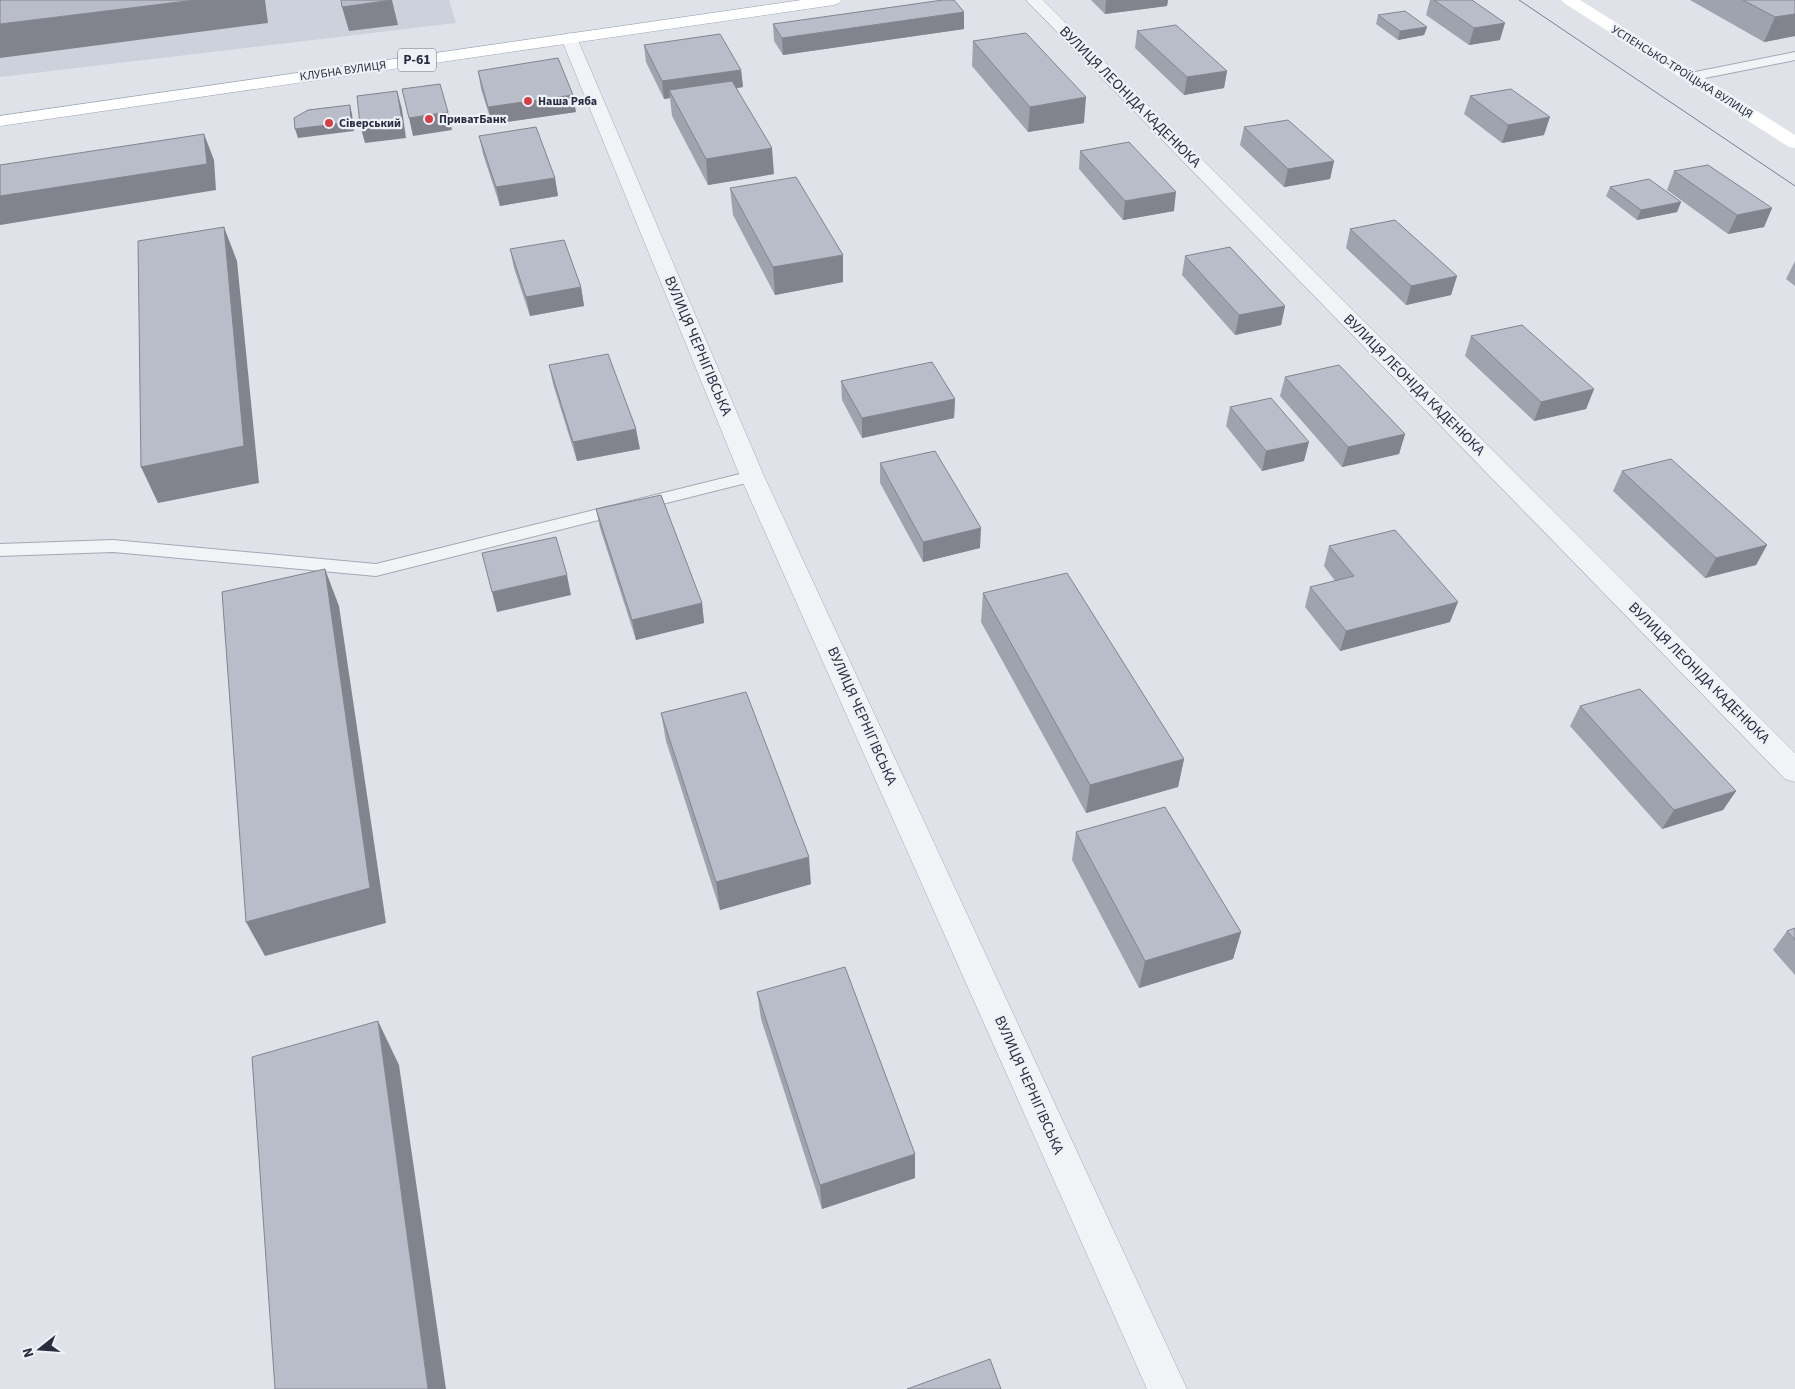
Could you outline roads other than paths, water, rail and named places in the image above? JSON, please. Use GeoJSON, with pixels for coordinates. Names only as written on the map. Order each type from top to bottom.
{"type":"FeatureCollection","features":[{"type":"Feature","properties":{"kind":"main road","name":"КЛУБНА ВУЛИЦЯ"},"geometry":{"type":"LineString","coordinates":[[0,121],[834,0]]}},
{"type":"Feature","properties":{"kind":"main road","name":"УСПЕНСЬКО-ТРОЇЦЬКА ВУЛИЦЯ"},"geometry":{"type":"LineString","coordinates":[[1569,0],[1795,143]]}},
{"type":"Feature","properties":{"kind":"street","name":"ВУЛИЦЯ ЛЕОНІДА КАДЕНЮКА"},"geometry":{"type":"LineString","coordinates":[[1034,0],[1795,771]]}},
{"type":"Feature","properties":{"kind":"street","name":"ВУЛИЦЯ ЧЕРНІГІВСЬКА"},"geometry":{"type":"LineString","coordinates":[[569,38],[752,476],[1167,1389]]}},
{"type":"Feature","properties":{"kind":"lane"},"geometry":{"type":"LineString","coordinates":[[1690,77],[1795,56]]}},
{"type":"Feature","properties":{"kind":"lane"},"geometry":{"type":"LineString","coordinates":[[0,550],[113,546],[376,570],[752,476]]}},
{"type":"Feature","properties":{"kind":"tram line"},"geometry":{"type":"LineString","coordinates":[[1519,0],[1795,186]]}},
{"type":"Feature","properties":{"kind":"place","name":"Наша Ряба"},"geometry":{"type":"Point","coordinates":[528,101]}},
{"type":"Feature","properties":{"kind":"place","name":"ПриватБанк"},"geometry":{"type":"Point","coordinates":[429,119]}},
{"type":"Feature","properties":{"kind":"place","name":"Сіверський"},"geometry":{"type":"Point","coordinates":[329,123]}}]}
